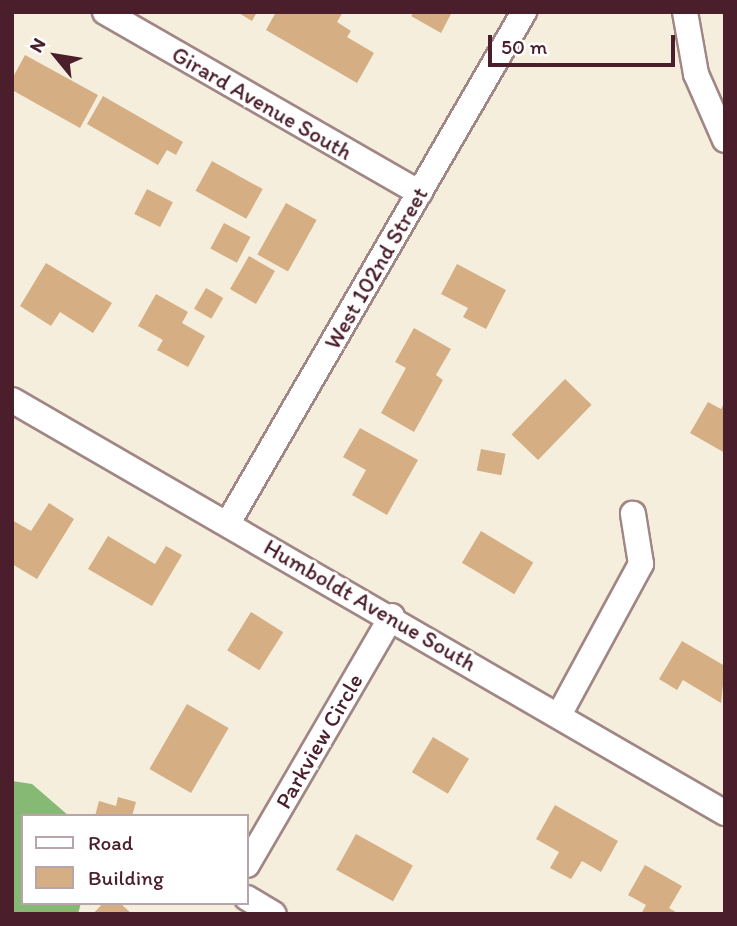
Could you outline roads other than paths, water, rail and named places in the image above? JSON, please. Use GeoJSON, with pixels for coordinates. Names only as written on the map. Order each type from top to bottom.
{"type":"FeatureCollection","features":[{"type":"Feature","properties":{"kind":"street","name":"Girard Avenue South"},"geometry":{"type":"LineString","coordinates":[[105,12],[420,194]]}},
{"type":"Feature","properties":{"kind":"street","name":"West 102nd Street"},"geometry":{"type":"LineString","coordinates":[[228,523],[524,12]]}},
{"type":"Feature","properties":{"kind":"street"},"geometry":{"type":"LineString","coordinates":[[685,12],[696,74],[725,140]]}},
{"type":"Feature","properties":{"kind":"street","name":"Humboldt Avenue South"},"geometry":{"type":"LineString","coordinates":[[13,401],[392,616],[725,813]]}},
{"type":"Feature","properties":{"kind":"street"},"geometry":{"type":"LineString","coordinates":[[559,715],[641,564],[633,514]]}},
{"type":"Feature","properties":{"kind":"street","name":"Parkview Circle"},"geometry":{"type":"LineString","coordinates":[[248,863],[392,616]]}},
{"type":"Feature","properties":{"kind":"street"},"geometry":{"type":"LineString","coordinates":[[248,899],[274,914]]}}]}
